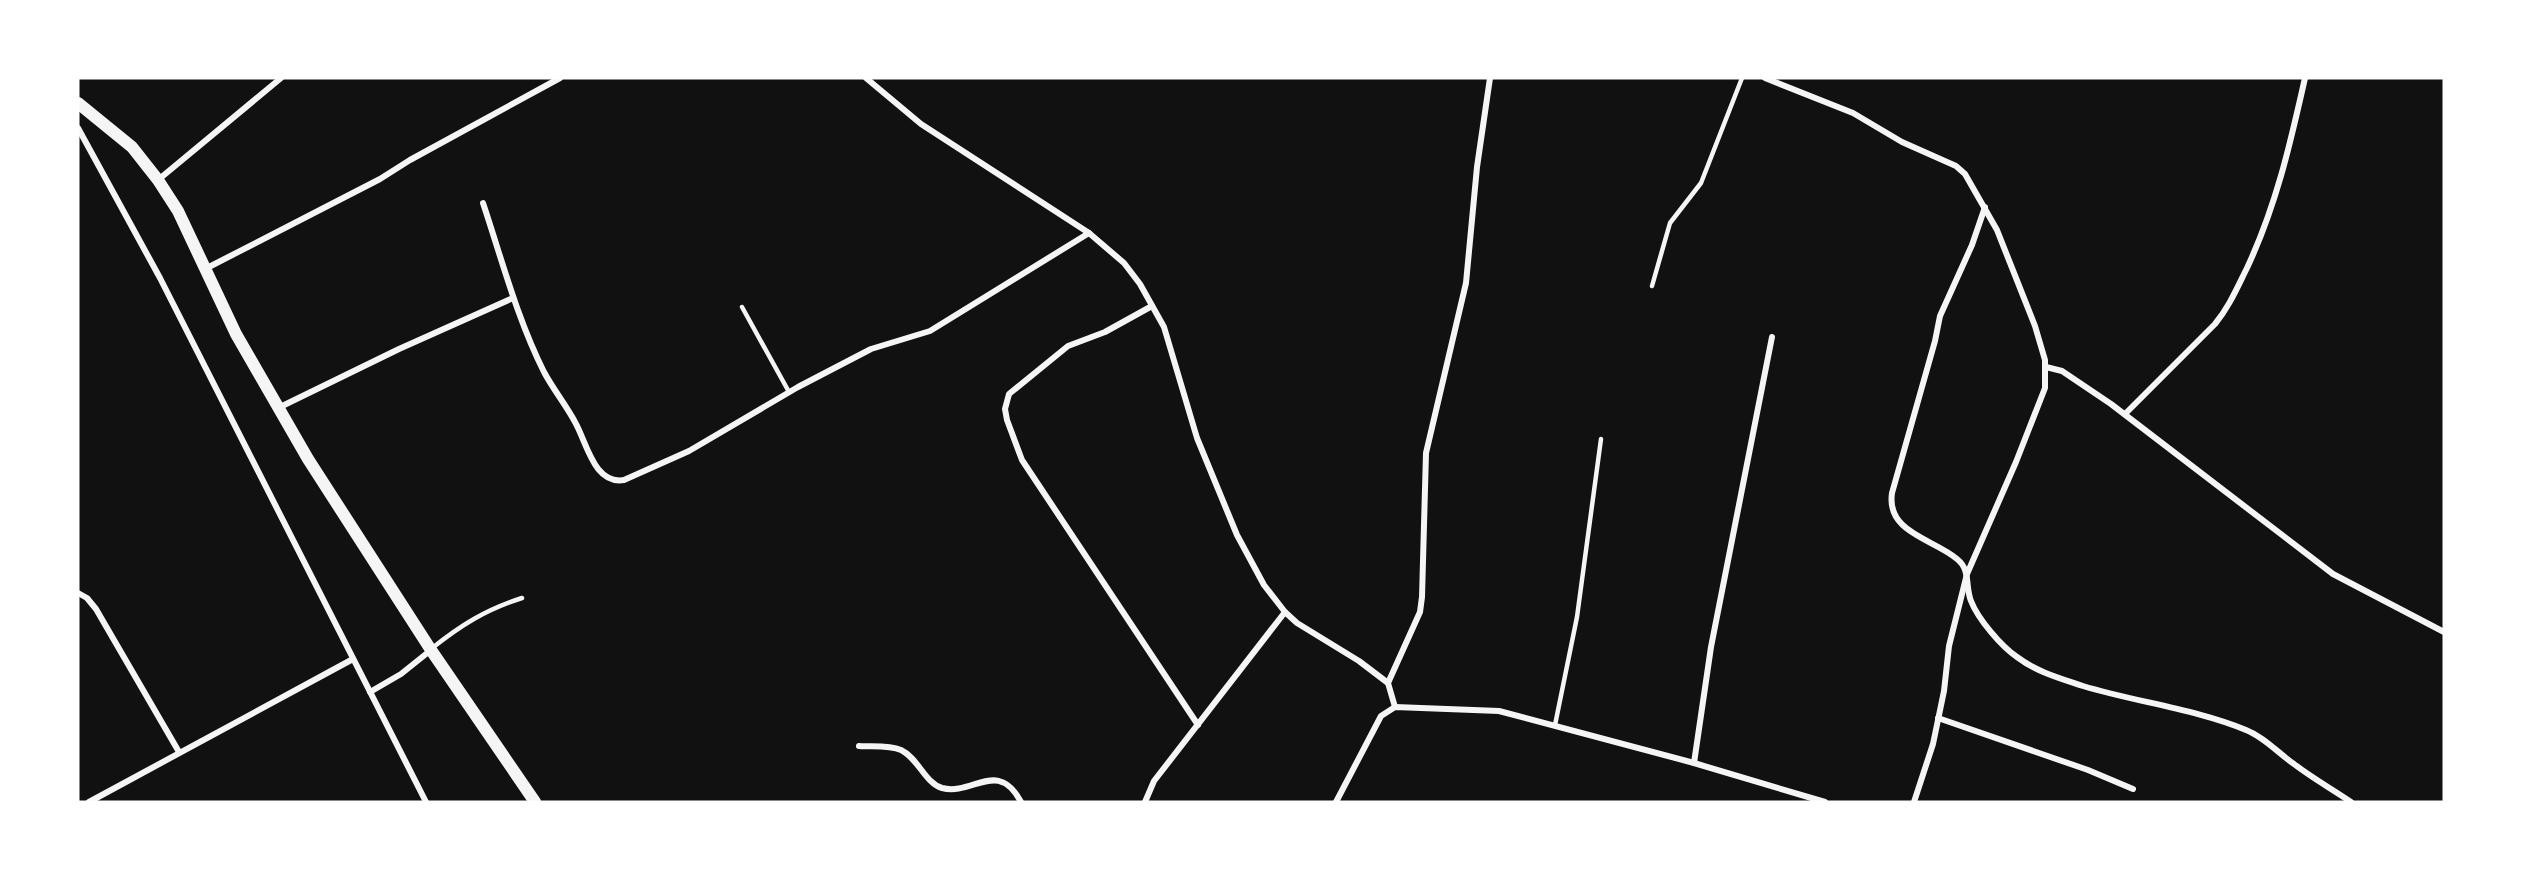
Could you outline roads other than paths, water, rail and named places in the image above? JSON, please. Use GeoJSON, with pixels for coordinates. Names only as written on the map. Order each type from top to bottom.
{"type":"FeatureCollection","features":[{"type":"Feature","properties":{"kind":"main road"},"geometry":{"type":"LineString","coordinates":[[78,103],[132,147],[158,180],[178,211],[236,334],[278,408],[431,650],[535,802]]}},
{"type":"Feature","properties":{"kind":"street"},"geometry":{"type":"LineString","coordinates":[[158,180],[281,78]]}},
{"type":"Feature","properties":{"kind":"street"},"geometry":{"type":"LineString","coordinates":[[205,269],[380,179],[410,160],[560,78]]}},
{"type":"Feature","properties":{"kind":"street"},"geometry":{"type":"LineString","coordinates":[[866,78],[921,124],[1089,232],[1124,263],[1140,284],[1164,327],[1197,438],[1229,519],[1249,561],[1285,612],[1388,683],[1395,707]]}},
{"type":"Feature","properties":{"kind":"street"},"geometry":{"type":"LineString","coordinates":[[1388,683],[1420,612],[1426,453],[1466,284],[1477,167],[1490,78]]}},
{"type":"Feature","properties":{"kind":"street"},"geometry":{"type":"LineString","coordinates":[[1765,78],[1853,113],[1902,142],[1956,166],[1971,182],[1985,207],[2035,326],[2046,367],[2046,381],[2042,396],[2007,484],[1967,574],[1949,646],[1938,718],[1914,802]]}},
{"type":"Feature","properties":{"kind":"street"},"geometry":{"type":"LineString","coordinates":[[2125,414],[2215,324],[2228,308],[2270,216],[2287,159],[2305,78]]}},
{"type":"Feature","properties":{"kind":"street"},"geometry":{"type":"LineString","coordinates":[[78,128],[160,278],[426,802]]}},
{"type":"Feature","properties":{"kind":"street"},"geometry":{"type":"LineString","coordinates":[[483,203],[513,298],[544,372],[577,424],[601,474],[615,482],[689,451],[789,392],[871,349],[930,331],[1089,232]]}},
{"type":"Feature","properties":{"kind":"street"},"geometry":{"type":"LineString","coordinates":[[1985,207],[1972,245],[1940,316],[1891,500],[1893,512],[1902,526],[1952,555],[1962,564],[1967,574],[1971,601],[1998,640],[2015,656],[2038,671],[2117,696],[2248,730],[2351,802]]}},
{"type":"Feature","properties":{"kind":"street"},"geometry":{"type":"LineString","coordinates":[[278,408],[399,349],[513,298]]}},
{"type":"Feature","properties":{"kind":"street"},"geometry":{"type":"LineString","coordinates":[[1152,306],[1105,332],[1068,346],[1009,394],[1005,409],[1010,430],[1022,460],[1198,725]]}},
{"type":"Feature","properties":{"kind":"street"},"geometry":{"type":"LineString","coordinates":[[1694,763],[1711,648],[1772,336]]}},
{"type":"Feature","properties":{"kind":"street"},"geometry":{"type":"LineString","coordinates":[[2046,367],[2062,371],[2125,414],[2333,574],[2444,632]]}},
{"type":"Feature","properties":{"kind":"street"},"geometry":{"type":"LineString","coordinates":[[78,593],[87,598],[96,609],[179,752]]}},
{"type":"Feature","properties":{"kind":"street"},"geometry":{"type":"LineString","coordinates":[[1145,802],[1154,781],[1285,612]]}},
{"type":"Feature","properties":{"kind":"street"},"geometry":{"type":"LineString","coordinates":[[370,692],[401,674],[431,650]]}},
{"type":"Feature","properties":{"kind":"street"},"geometry":{"type":"LineString","coordinates":[[89,802],[353,658]]}},
{"type":"Feature","properties":{"kind":"street"},"geometry":{"type":"LineString","coordinates":[[1336,802],[1381,716],[1395,707],[1498,711],[1694,763],[1805,799],[1826,802]]}},
{"type":"Feature","properties":{"kind":"street"},"geometry":{"type":"LineString","coordinates":[[1938,718],[2088,770],[2133,789]]}},
{"type":"Feature","properties":{"kind":"street"},"geometry":{"type":"LineString","coordinates":[[859,746],[895,748],[904,752],[934,783],[945,789],[988,781],[1002,782],[1015,791],[1021,802]]}},
{"type":"Feature","properties":{"kind":"lane"},"geometry":{"type":"LineString","coordinates":[[1652,286],[1670,223],[1701,183],[1742,78]]}},
{"type":"Feature","properties":{"kind":"lane"},"geometry":{"type":"LineString","coordinates":[[742,307],[789,392]]}},
{"type":"Feature","properties":{"kind":"lane"},"geometry":{"type":"LineString","coordinates":[[1555,725],[1577,617],[1601,439]]}},
{"type":"Feature","properties":{"kind":"lane"},"geometry":{"type":"LineString","coordinates":[[431,650],[471,619],[494,607],[522,598]]}}]}
